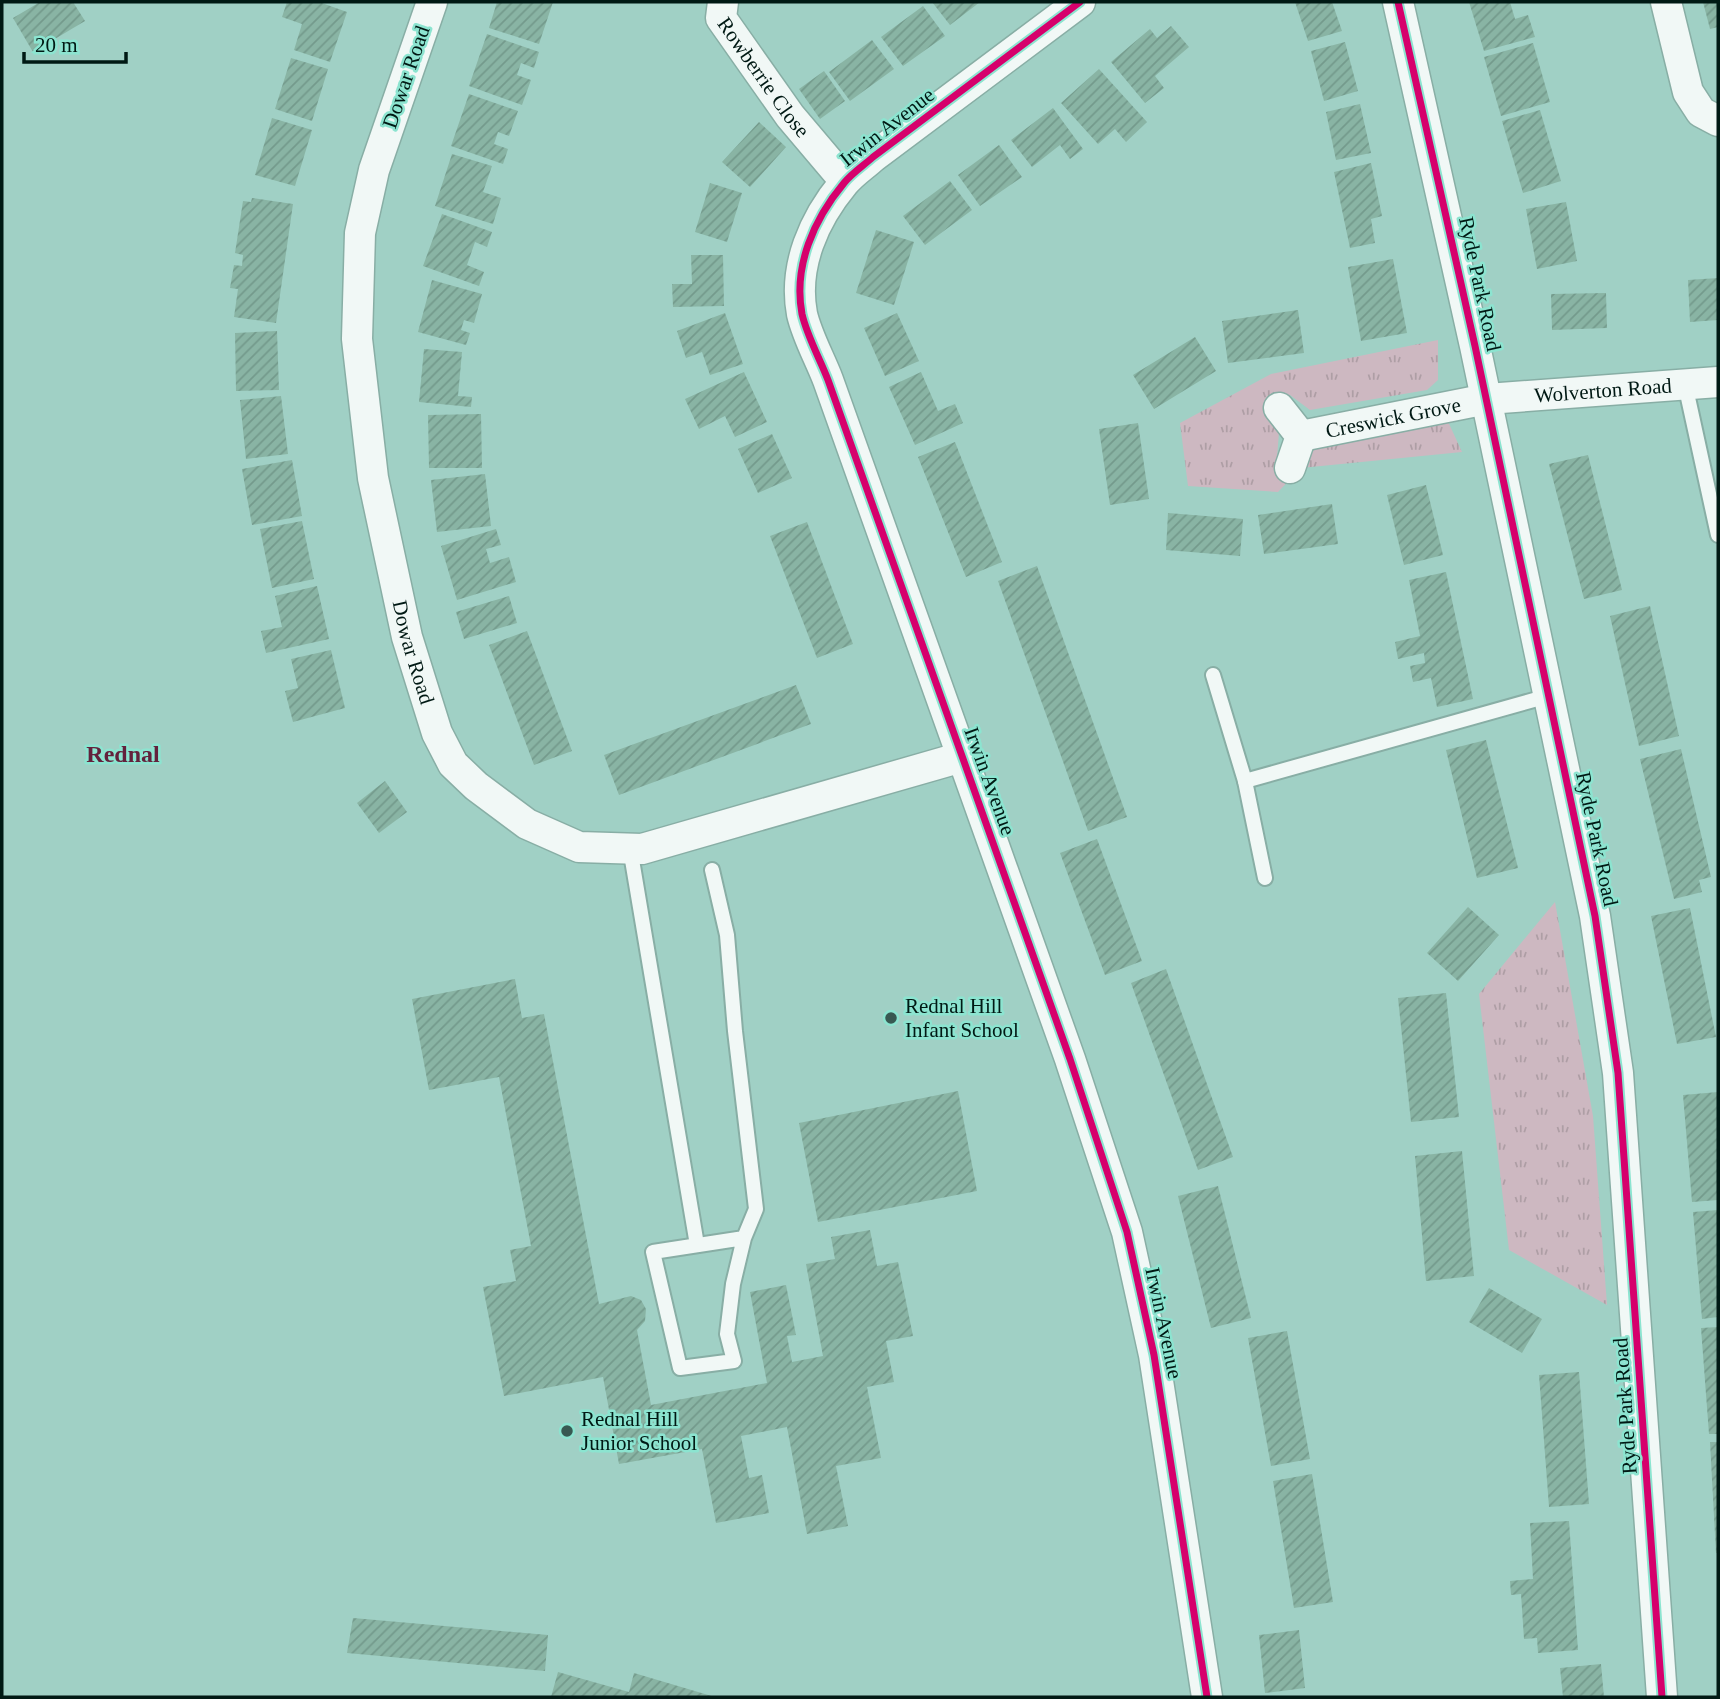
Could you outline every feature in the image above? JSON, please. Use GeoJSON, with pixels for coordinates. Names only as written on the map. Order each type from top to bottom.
{"type":"FeatureCollection","features":[{"type":"Feature","properties":{"kind":"street","name":"Dowar Road"},"geometry":{"type":"LineString","coordinates":[[432,2],[374,170],[360,233],[357,339],[373,478],[407,637],[438,733],[453,764],[476,786],[527,824],[579,847],[642,849],[962,757]]}},
{"type":"Feature","properties":{"kind":"street","name":"Rowberrie Close"},"geometry":{"type":"LineString","coordinates":[[723,2],[721,18],[790,116],[845,181]]}},
{"type":"Feature","properties":{"kind":"street","name":"Irwin Avenue"},"geometry":{"type":"LineString","coordinates":[[1080,2],[845,181],[815,226],[801,265],[800,292],[802,316],[833,393],[1070,1059],[1127,1232],[1154,1354],[1207,1697]]}},
{"type":"Feature","properties":{"kind":"street","name":"Ryde Park Road"},"geometry":{"type":"LineString","coordinates":[[1398,2],[1487,399],[1595,916],[1618,1073],[1662,1697]]}},
{"type":"Feature","properties":{"kind":"street"},"geometry":{"type":"LineString","coordinates":[[1666,2],[1688,92],[1700,112],[1718,121]]}},
{"type":"Feature","properties":{"kind":"street","name":"Wolverton Road"},"geometry":{"type":"LineString","coordinates":[[1487,399],[1718,382]]}},
{"type":"Feature","properties":{"kind":"street","name":"Creswick Grove"},"geometry":{"type":"LineString","coordinates":[[1301,436],[1487,399]]}},
{"type":"Feature","properties":{"kind":"street","name":"Creswick Grove"},"geometry":{"type":"LineString","coordinates":[[1279,408],[1301,436]]}},
{"type":"Feature","properties":{"kind":"street","name":"Creswick Grove"},"geometry":{"type":"LineString","coordinates":[[1290,468],[1301,436]]}},
{"type":"Feature","properties":{"kind":"lane"},"geometry":{"type":"LineString","coordinates":[[1685,384],[1718,535]]}},
{"type":"Feature","properties":{"kind":"lane"},"geometry":{"type":"LineString","coordinates":[[1213,675],[1245,781],[1265,878]]}},
{"type":"Feature","properties":{"kind":"lane"},"geometry":{"type":"LineString","coordinates":[[1245,781],[1548,696]]}},
{"type":"Feature","properties":{"kind":"lane"},"geometry":{"type":"LineString","coordinates":[[630,848],[697,1245]]}},
{"type":"Feature","properties":{"kind":"lane"},"geometry":{"type":"LineString","coordinates":[[712,870],[727,935],[735,1031],[756,1209],[744,1238],[733,1284],[727,1334],[734,1360],[680,1368],[653,1252],[744,1238]]}},
{"type":"Feature","properties":{"kind":"green space"},"geometry":{"type":"Polygon","coordinates":[[[1438,340],[1438,380],[1427,390],[1310,410],[1290,395],[1269,410],[1279,432],[1277,458],[1312,442],[1445,415],[1462,452],[1301,468],[1278,492],[1188,486],[1180,423],[1271,374],[1438,340]]]}},
{"type":"Feature","properties":{"kind":"green space"},"geometry":{"type":"Polygon","coordinates":[[[1555,902],[1593,1116],[1607,1305],[1509,1250],[1479,994],[1555,902]]]}},
{"type":"Feature","properties":{"kind":"building"},"geometry":{"type":"Polygon","coordinates":[[[40,2],[73,2],[85,21],[33,52],[13,18],[40,2]]]}},
{"type":"Feature","properties":{"kind":"building"},"geometry":{"type":"Polygon","coordinates":[[[287,2],[319,2],[347,12],[330,62],[294,50],[302,24],[282,17],[287,2]]]}},
{"type":"Feature","properties":{"kind":"building"},"geometry":{"type":"Polygon","coordinates":[[[497,2],[553,2],[539,44],[489,28],[497,2]]]}},
{"type":"Feature","properties":{"kind":"building"},"geometry":{"type":"Polygon","coordinates":[[[932,2],[980,2],[950,25],[932,2]]]}},
{"type":"Feature","properties":{"kind":"building"},"geometry":{"type":"Polygon","coordinates":[[[1295,2],[1332,2],[1342,31],[1308,41],[1295,2]]]}},
{"type":"Feature","properties":{"kind":"building"},"geometry":{"type":"Polygon","coordinates":[[[1469,2],[1510,2],[1515,19],[1528,15],[1535,37],[1484,51],[1469,2]]]}},
{"type":"Feature","properties":{"kind":"building"},"geometry":{"type":"Polygon","coordinates":[[[1703,2],[1718,2],[1718,27],[1710,29],[1703,2]]]}},
{"type":"Feature","properties":{"kind":"building"},"geometry":{"type":"Polygon","coordinates":[[[923,6],[945,36],[903,66],[881,37],[923,6]]]}},
{"type":"Feature","properties":{"kind":"building"},"geometry":{"type":"Polygon","coordinates":[[[1171,26],[1189,47],[1155,76],[1164,88],[1145,103],[1111,62],[1150,29],[1157,38],[1171,26]]]}},
{"type":"Feature","properties":{"kind":"building"},"geometry":{"type":"Polygon","coordinates":[[[487,34],[539,52],[534,68],[521,63],[517,75],[531,80],[522,105],[469,86],[487,34]]]}},
{"type":"Feature","properties":{"kind":"building"},"geometry":{"type":"Polygon","coordinates":[[[872,40],[894,69],[850,101],[829,72],[872,40]]]}},
{"type":"Feature","properties":{"kind":"building"},"geometry":{"type":"Polygon","coordinates":[[[1345,42],[1358,91],[1324,101],[1311,51],[1345,42]]]}},
{"type":"Feature","properties":{"kind":"building"},"geometry":{"type":"Polygon","coordinates":[[[1533,43],[1550,102],[1501,116],[1484,57],[1533,43]]]}},
{"type":"Feature","properties":{"kind":"building"},"geometry":{"type":"Polygon","coordinates":[[[291,58],[328,69],[312,121],[275,109],[291,58]]]}},
{"type":"Feature","properties":{"kind":"building"},"geometry":{"type":"Polygon","coordinates":[[[1099,69],[1147,122],[1126,142],[1115,129],[1098,144],[1061,103],[1099,69]]]}},
{"type":"Feature","properties":{"kind":"building"},"geometry":{"type":"Polygon","coordinates":[[[824,71],[845,101],[820,119],[799,89],[824,71]]]}},
{"type":"Feature","properties":{"kind":"building"},"geometry":{"type":"Polygon","coordinates":[[[469,94],[518,111],[509,136],[498,132],[494,144],[508,149],[503,164],[451,146],[469,94]]]}},
{"type":"Feature","properties":{"kind":"building"},"geometry":{"type":"Polygon","coordinates":[[[1360,104],[1371,153],[1336,160],[1326,112],[1360,104]]]}},
{"type":"Feature","properties":{"kind":"building"},"geometry":{"type":"Polygon","coordinates":[[[1053,108],[1083,149],[1070,159],[1060,145],[1032,167],[1011,140],[1053,108]]]}},
{"type":"Feature","properties":{"kind":"building"},"geometry":{"type":"Polygon","coordinates":[[[1540,110],[1561,181],[1523,193],[1502,121],[1540,110]]]}},
{"type":"Feature","properties":{"kind":"building"},"geometry":{"type":"Polygon","coordinates":[[[272,118],[312,130],[295,186],[255,175],[272,118]]]}},
{"type":"Feature","properties":{"kind":"building"},"geometry":{"type":"Polygon","coordinates":[[[759,122],[786,147],[750,187],[722,162],[759,122]]]}},
{"type":"Feature","properties":{"kind":"building"},"geometry":{"type":"Polygon","coordinates":[[[999,145],[1022,177],[980,206],[958,175],[999,145]]]}},
{"type":"Feature","properties":{"kind":"building"},"geometry":{"type":"Polygon","coordinates":[[[452,154],[492,166],[483,192],[501,198],[493,224],[435,206],[452,154]]]}},
{"type":"Feature","properties":{"kind":"building"},"geometry":{"type":"Polygon","coordinates":[[[1371,163],[1382,216],[1371,219],[1375,243],[1350,248],[1334,172],[1371,163]]]}},
{"type":"Feature","properties":{"kind":"building"},"geometry":{"type":"Polygon","coordinates":[[[950,181],[972,210],[925,245],[903,216],[950,181]]]}},
{"type":"Feature","properties":{"kind":"building"},"geometry":{"type":"Polygon","coordinates":[[[710,183],[742,193],[727,242],[695,232],[710,183]]]}},
{"type":"Feature","properties":{"kind":"building"},"geometry":{"type":"Polygon","coordinates":[[[252,198],[293,204],[276,323],[234,317],[238,289],[230,288],[234,265],[242,266],[243,255],[235,253],[243,201],[251,202],[252,198]]]}},
{"type":"Feature","properties":{"kind":"building"},"geometry":{"type":"Polygon","coordinates":[[[1566,202],[1577,261],[1537,269],[1526,209],[1566,202]]]}},
{"type":"Feature","properties":{"kind":"building"},"geometry":{"type":"Polygon","coordinates":[[[442,214],[492,232],[487,247],[475,242],[467,265],[484,272],[479,286],[423,266],[442,214]]]}},
{"type":"Feature","properties":{"kind":"building"},"geometry":{"type":"Polygon","coordinates":[[[876,230],[914,242],[894,305],[856,293],[876,230]]]}},
{"type":"Feature","properties":{"kind":"building"},"geometry":{"type":"Polygon","coordinates":[[[691,255],[723,255],[724,306],[673,307],[672,284],[692,284],[691,255]]]}},
{"type":"Feature","properties":{"kind":"building"},"geometry":{"type":"Polygon","coordinates":[[[1393,259],[1407,333],[1361,341],[1348,267],[1393,259]]]}},
{"type":"Feature","properties":{"kind":"building"},"geometry":{"type":"Polygon","coordinates":[[[1718,278],[1718,320],[1690,322],[1688,280],[1718,278]]]}},
{"type":"Feature","properties":{"kind":"building"},"geometry":{"type":"Polygon","coordinates":[[[432,280],[482,294],[474,323],[464,320],[461,330],[470,333],[466,345],[418,332],[432,280]]]}},
{"type":"Feature","properties":{"kind":"building"},"geometry":{"type":"Polygon","coordinates":[[[1606,293],[1607,328],[1552,330],[1551,294],[1606,293]]]}},
{"type":"Feature","properties":{"kind":"building"},"geometry":{"type":"Polygon","coordinates":[[[1298,310],[1304,353],[1228,363],[1222,321],[1298,310]]]}},
{"type":"Feature","properties":{"kind":"building"},"geometry":{"type":"Polygon","coordinates":[[[725,313],[743,364],[710,375],[702,352],[686,358],[677,331],[725,313]]]}},
{"type":"Feature","properties":{"kind":"building"},"geometry":{"type":"Polygon","coordinates":[[[897,313],[919,361],[885,376],[864,328],[897,313]]]}},
{"type":"Feature","properties":{"kind":"building"},"geometry":{"type":"Polygon","coordinates":[[[277,331],[279,390],[236,391],[235,333],[277,331]]]}},
{"type":"Feature","properties":{"kind":"building"},"geometry":{"type":"Polygon","coordinates":[[[1195,337],[1216,371],[1154,409],[1133,375],[1195,337]]]}},
{"type":"Feature","properties":{"kind":"building"},"geometry":{"type":"Polygon","coordinates":[[[424,349],[462,352],[458,396],[472,397],[471,407],[419,402],[424,349]]]}},
{"type":"Feature","properties":{"kind":"building"},"geometry":{"type":"Polygon","coordinates":[[[744,372],[767,422],[735,437],[725,416],[699,429],[685,399],[744,372]]]}},
{"type":"Feature","properties":{"kind":"building"},"geometry":{"type":"Polygon","coordinates":[[[921,372],[938,411],[955,404],[963,423],[915,445],[889,387],[921,372]]]}},
{"type":"Feature","properties":{"kind":"building"},"geometry":{"type":"Polygon","coordinates":[[[281,396],[288,454],[246,459],[240,400],[281,396]]]}},
{"type":"Feature","properties":{"kind":"building"},"geometry":{"type":"Polygon","coordinates":[[[481,414],[482,468],[429,468],[428,415],[481,414]]]}},
{"type":"Feature","properties":{"kind":"building"},"geometry":{"type":"Polygon","coordinates":[[[1138,423],[1149,499],[1110,505],[1099,429],[1138,423]]]}},
{"type":"Feature","properties":{"kind":"building"},"geometry":{"type":"Polygon","coordinates":[[[772,434],[792,478],[758,493],[738,449],[772,434]]]}},
{"type":"Feature","properties":{"kind":"building"},"geometry":{"type":"Polygon","coordinates":[[[955,442],[1002,562],[966,577],[918,457],[955,442]]]}},
{"type":"Feature","properties":{"kind":"building"},"geometry":{"type":"Polygon","coordinates":[[[1588,455],[1622,590],[1584,599],[1549,464],[1588,455]]]}},
{"type":"Feature","properties":{"kind":"building"},"geometry":{"type":"Polygon","coordinates":[[[292,460],[302,516],[252,525],[242,469],[292,460]]]}},
{"type":"Feature","properties":{"kind":"building"},"geometry":{"type":"Polygon","coordinates":[[[485,474],[491,526],[437,532],[431,480],[485,474]]]}},
{"type":"Feature","properties":{"kind":"building"},"geometry":{"type":"Polygon","coordinates":[[[1426,485],[1443,555],[1404,565],[1387,495],[1426,485]]]}},
{"type":"Feature","properties":{"kind":"building"},"geometry":{"type":"Polygon","coordinates":[[[1332,504],[1338,544],[1264,554],[1258,515],[1332,504]]]}},
{"type":"Feature","properties":{"kind":"building"},"geometry":{"type":"Polygon","coordinates":[[[1168,513],[1243,519],[1240,556],[1166,550],[1168,513]]]}},
{"type":"Feature","properties":{"kind":"building"},"geometry":{"type":"Polygon","coordinates":[[[302,521],[314,579],[272,588],[260,529],[302,521]]]}},
{"type":"Feature","properties":{"kind":"building"},"geometry":{"type":"Polygon","coordinates":[[[807,522],[853,644],[817,658],[770,536],[807,522]]]}},
{"type":"Feature","properties":{"kind":"building"},"geometry":{"type":"Polygon","coordinates":[[[496,529],[501,545],[486,549],[490,563],[509,557],[516,582],[457,600],[441,546],[496,529]]]}},
{"type":"Feature","properties":{"kind":"building"},"geometry":{"type":"Polygon","coordinates":[[[1037,566],[1127,817],[1088,831],[998,581],[1037,566]]]}},
{"type":"Feature","properties":{"kind":"building"},"geometry":{"type":"Polygon","coordinates":[[[1446,572],[1473,699],[1437,707],[1431,678],[1413,682],[1410,666],[1425,663],[1424,653],[1398,659],[1395,642],[1420,636],[1409,580],[1446,572]]]}},
{"type":"Feature","properties":{"kind":"building"},"geometry":{"type":"Polygon","coordinates":[[[317,586],[329,639],[266,653],[261,631],[282,627],[275,596],[317,586]]]}},
{"type":"Feature","properties":{"kind":"building"},"geometry":{"type":"Polygon","coordinates":[[[509,596],[517,623],[464,639],[456,612],[509,596]]]}},
{"type":"Feature","properties":{"kind":"building"},"geometry":{"type":"Polygon","coordinates":[[[1650,606],[1679,736],[1639,746],[1610,616],[1650,606]]]}},
{"type":"Feature","properties":{"kind":"building"},"geometry":{"type":"Polygon","coordinates":[[[527,631],[572,751],[534,765],[489,645],[527,631]]]}},
{"type":"Feature","properties":{"kind":"building"},"geometry":{"type":"Polygon","coordinates":[[[331,650],[345,708],[293,722],[285,691],[298,688],[291,659],[331,650]]]}},
{"type":"Feature","properties":{"kind":"building"},"geometry":{"type":"Polygon","coordinates":[[[796,685],[811,724],[619,795],[604,755],[796,685]]]}},
{"type":"Feature","properties":{"kind":"building"},"geometry":{"type":"Polygon","coordinates":[[[1486,740],[1518,868],[1477,878],[1446,750],[1486,740]]]}},
{"type":"Feature","properties":{"kind":"building"},"geometry":{"type":"Polygon","coordinates":[[[1681,749],[1711,877],[1699,880],[1702,892],[1674,899],[1640,759],[1681,749]]]}},
{"type":"Feature","properties":{"kind":"building"},"geometry":{"type":"Polygon","coordinates":[[[385,781],[407,812],[379,833],[357,803],[385,781]]]}},
{"type":"Feature","properties":{"kind":"building"},"geometry":{"type":"Polygon","coordinates":[[[1097,839],[1142,961],[1105,975],[1060,853],[1097,839]]]}},
{"type":"Feature","properties":{"kind":"building"},"geometry":{"type":"Polygon","coordinates":[[[1468,907],[1499,935],[1458,981],[1427,953],[1468,907]]]}},
{"type":"Feature","properties":{"kind":"building"},"geometry":{"type":"Polygon","coordinates":[[[1690,908],[1716,1037],[1677,1044],[1651,916],[1690,908]]]}},
{"type":"Feature","properties":{"kind":"building"},"geometry":{"type":"Polygon","coordinates":[[[1166,969],[1233,1157],[1198,1170],[1131,983],[1166,969]]]}},
{"type":"Feature","properties":{"kind":"building"},"geometry":{"type":"Polygon","coordinates":[[[515,979],[522,1018],[544,1014],[599,1304],[631,1296],[641,1300],[646,1309],[645,1321],[637,1330],[651,1405],[767,1383],[750,1292],[786,1285],[796,1335],[787,1336],[792,1362],[823,1356],[806,1264],[835,1259],[831,1237],[870,1230],[877,1266],[898,1262],[913,1336],[886,1341],[894,1382],[867,1387],[881,1458],[836,1466],[848,1526],[807,1534],[787,1427],[741,1436],[749,1478],[762,1475],[769,1513],[716,1523],[702,1449],[619,1464],[603,1377],[504,1396],[483,1287],[516,1281],[510,1250],[531,1246],[499,1077],[429,1090],[412,999],[515,979]]]}},
{"type":"Feature","properties":{"kind":"building"},"geometry":{"type":"Polygon","coordinates":[[[1446,993],[1459,1117],[1411,1122],[1398,998],[1446,993]]]}},
{"type":"Feature","properties":{"kind":"building"},"geometry":{"type":"Polygon","coordinates":[[[958,1091],[977,1191],[818,1222],[799,1123],[958,1091]]]}},
{"type":"Feature","properties":{"kind":"building"},"geometry":{"type":"Polygon","coordinates":[[[1718,1092],[1718,1200],[1692,1202],[1683,1095],[1718,1092]]]}},
{"type":"Feature","properties":{"kind":"building"},"geometry":{"type":"Polygon","coordinates":[[[1462,1151],[1474,1276],[1426,1281],[1415,1156],[1462,1151]]]}},
{"type":"Feature","properties":{"kind":"building"},"geometry":{"type":"Polygon","coordinates":[[[1218,1186],[1251,1318],[1211,1328],[1178,1196],[1218,1186]]]}},
{"type":"Feature","properties":{"kind":"building"},"geometry":{"type":"Polygon","coordinates":[[[1718,1210],[1718,1317],[1702,1319],[1693,1212],[1718,1210]]]}},
{"type":"Feature","properties":{"kind":"building"},"geometry":{"type":"Polygon","coordinates":[[[1489,1288],[1542,1319],[1522,1353],[1469,1322],[1489,1288]]]}},
{"type":"Feature","properties":{"kind":"building"},"geometry":{"type":"Polygon","coordinates":[[[1718,1327],[1718,1434],[1709,1434],[1701,1328],[1718,1327]]]}},
{"type":"Feature","properties":{"kind":"building"},"geometry":{"type":"Polygon","coordinates":[[[1287,1331],[1310,1459],[1271,1466],[1248,1338],[1287,1331]]]}},
{"type":"Feature","properties":{"kind":"building"},"geometry":{"type":"Polygon","coordinates":[[[1579,1372],[1589,1504],[1549,1507],[1539,1375],[1579,1372]]]}},
{"type":"Feature","properties":{"kind":"building"},"geometry":{"type":"Polygon","coordinates":[[[1710,1442],[1718,1442],[1718,1553],[1716,1553],[1710,1442]]]}},
{"type":"Feature","properties":{"kind":"building"},"geometry":{"type":"Polygon","coordinates":[[[1312,1474],[1333,1602],[1294,1608],[1273,1481],[1312,1474]]]}},
{"type":"Feature","properties":{"kind":"building"},"geometry":{"type":"Polygon","coordinates":[[[1569,1521],[1578,1650],[1538,1653],[1537,1638],[1524,1639],[1521,1594],[1511,1595],[1510,1581],[1533,1579],[1530,1523],[1569,1521]]]}},
{"type":"Feature","properties":{"kind":"building"},"geometry":{"type":"Polygon","coordinates":[[[353,1618],[548,1635],[545,1671],[347,1653],[353,1618]]]}},
{"type":"Feature","properties":{"kind":"building"},"geometry":{"type":"Polygon","coordinates":[[[1299,1630],[1305,1688],[1265,1693],[1259,1635],[1299,1630]]]}},
{"type":"Feature","properties":{"kind":"building"},"geometry":{"type":"Polygon","coordinates":[[[1601,1664],[1604,1697],[1563,1697],[1560,1668],[1601,1664]]]}},
{"type":"Feature","properties":{"kind":"building"},"geometry":{"type":"Polygon","coordinates":[[[558,1672],[629,1692],[634,1673],[715,1697],[551,1697],[558,1672]]]}},
{"type":"Feature","properties":{"kind":"cycle path"},"geometry":{"type":"LineString","coordinates":[[1080,2],[847,179],[833,197],[808,244],[803,261],[800,296],[807,331],[828,380],[1070,1059],[1127,1232],[1154,1355],[1207,1697]]}},
{"type":"Feature","properties":{"kind":"cycle path"},"geometry":{"type":"LineString","coordinates":[[1398,2],[1475,346],[1595,916],[1618,1073],[1662,1697]]}},
{"type":"Feature","properties":{"kind":"place","name":"Rednal Hill Infant School"},"geometry":{"type":"Point","coordinates":[891,1018]}},
{"type":"Feature","properties":{"kind":"place","name":"Rednal Hill Junior School"},"geometry":{"type":"Point","coordinates":[567,1431]}},
{"type":"Feature","properties":{"kind":"district","name":"Rednal"},"geometry":{"type":"Point","coordinates":[123,754]}}]}
